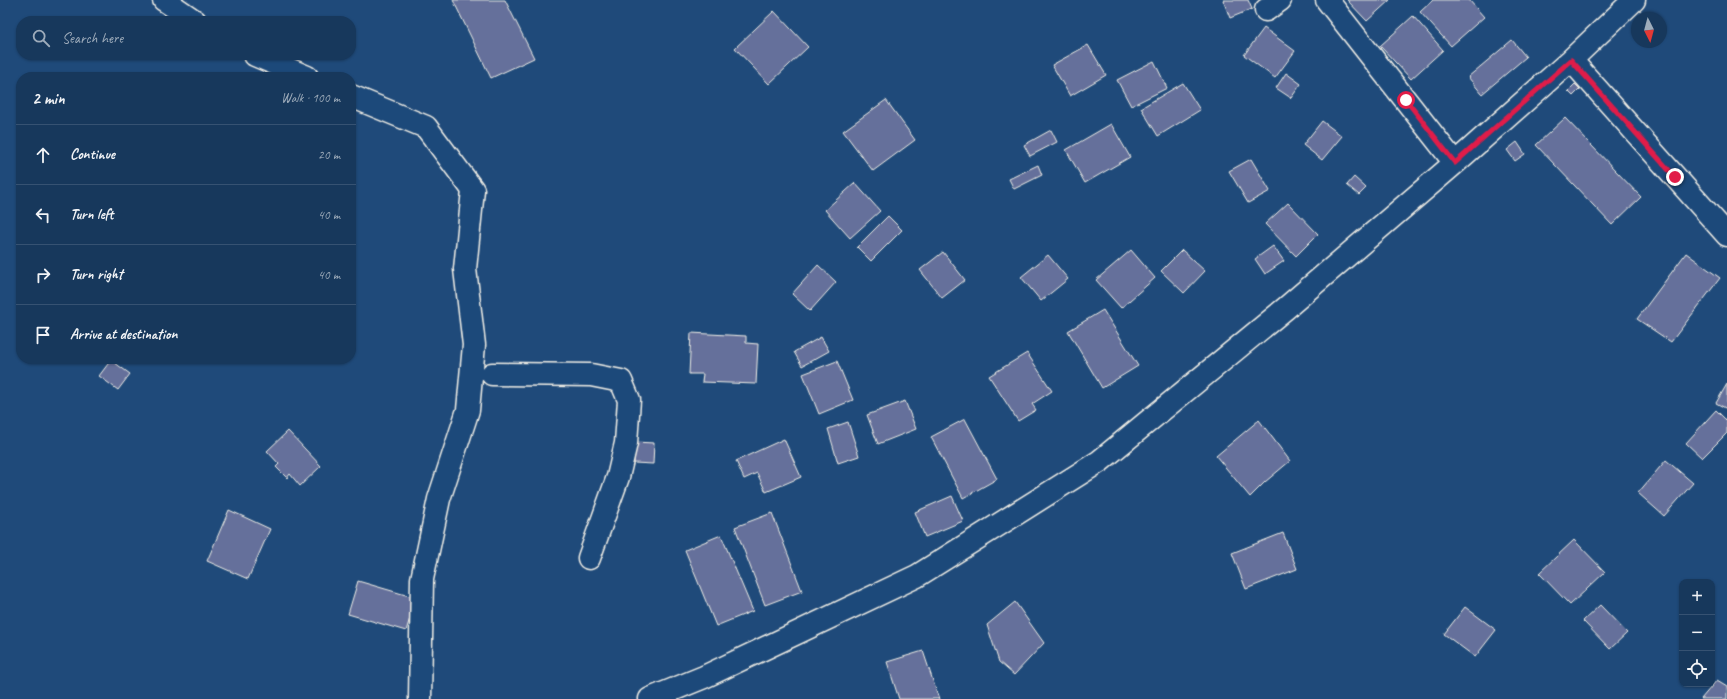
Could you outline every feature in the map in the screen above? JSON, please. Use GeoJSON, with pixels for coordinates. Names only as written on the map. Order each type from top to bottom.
{"type":"FeatureCollection","features":[{"type":"Feature","properties":{"kind":"street"},"geometry":{"type":"LineString","coordinates":[[164,0],[188,16]]}},
{"type":"Feature","properties":{"kind":"street"},"geometry":{"type":"LineString","coordinates":[[1327,0],[1455,163]]}},
{"type":"Feature","properties":{"kind":"street"},"geometry":{"type":"LineString","coordinates":[[650,699],[704,677],[916,576],[1100,461],[1286,308],[1455,163],[1571,60],[1634,0]]}},
{"type":"Feature","properties":{"kind":"street"},"geometry":{"type":"LineString","coordinates":[[266,60],[295,72]]}},
{"type":"Feature","properties":{"kind":"street"},"geometry":{"type":"LineString","coordinates":[[1571,60],[1727,235]]}},
{"type":"Feature","properties":{"kind":"street"},"geometry":{"type":"LineString","coordinates":[[356,98],[426,127],[473,190],[465,269],[474,345],[468,410],[439,499],[422,579],[420,699]]}},
{"type":"Feature","properties":{"kind":"street"},"geometry":{"type":"LineString","coordinates":[[492,374],[592,375],[621,381],[629,400],[626,443],[618,477],[589,558]]}},
{"type":"Feature","properties":{"kind":"building"},"geometry":{"type":"Polygon","coordinates":[[[453,0],[505,0],[534,58],[491,78],[453,0]]]}},
{"type":"Feature","properties":{"kind":"building"},"geometry":{"type":"Polygon","coordinates":[[[1223,0],[1248,0],[1252,9],[1230,18],[1223,0]]]}},
{"type":"Feature","properties":{"kind":"building"},"geometry":{"type":"Polygon","coordinates":[[[1347,0],[1390,0],[1367,21],[1347,0]]]}},
{"type":"Feature","properties":{"kind":"building"},"geometry":{"type":"Polygon","coordinates":[[[1433,0],[1469,0],[1484,17],[1451,46],[1420,12],[1433,0]]]}},
{"type":"Feature","properties":{"kind":"building"},"geometry":{"type":"Polygon","coordinates":[[[774,11],[808,47],[769,84],[735,48],[774,11]]]}},
{"type":"Feature","properties":{"kind":"building"},"geometry":{"type":"Polygon","coordinates":[[[1413,16],[1443,50],[1411,79],[1380,46],[1413,16]]]}},
{"type":"Feature","properties":{"kind":"building"},"geometry":{"type":"Polygon","coordinates":[[[1264,28],[1295,51],[1275,78],[1244,55],[1264,28]]]}},
{"type":"Feature","properties":{"kind":"building"},"geometry":{"type":"Polygon","coordinates":[[[1512,40],[1526,57],[1482,94],[1468,77],[1512,40]]]}},
{"type":"Feature","properties":{"kind":"building"},"geometry":{"type":"Polygon","coordinates":[[[1088,45],[1106,75],[1070,96],[1052,65],[1088,45]]]}},
{"type":"Feature","properties":{"kind":"building"},"geometry":{"type":"Polygon","coordinates":[[[1154,61],[1167,88],[1131,106],[1117,80],[1154,61]]]}},
{"type":"Feature","properties":{"kind":"building"},"geometry":{"type":"Polygon","coordinates":[[[1286,73],[1301,84],[1291,98],[1276,88],[1286,73]]]}},
{"type":"Feature","properties":{"kind":"building"},"geometry":{"type":"Polygon","coordinates":[[[1183,83],[1200,110],[1158,136],[1141,108],[1183,83]]]}},
{"type":"Feature","properties":{"kind":"building"},"geometry":{"type":"Polygon","coordinates":[[[1575,84],[1580,89],[1573,96],[1568,91],[1575,84]]]}},
{"type":"Feature","properties":{"kind":"building"},"geometry":{"type":"Polygon","coordinates":[[[886,100],[915,140],[873,171],[843,131],[886,100]]]}},
{"type":"Feature","properties":{"kind":"building"},"geometry":{"type":"Polygon","coordinates":[[[1565,118],[1641,197],[1612,225],[1536,145],[1565,118]]]}},
{"type":"Feature","properties":{"kind":"building"},"geometry":{"type":"Polygon","coordinates":[[[1322,121],[1342,136],[1322,160],[1303,145],[1322,121]]]}},
{"type":"Feature","properties":{"kind":"building"},"geometry":{"type":"Polygon","coordinates":[[[1111,124],[1130,157],[1085,183],[1066,150],[1111,124]]]}},
{"type":"Feature","properties":{"kind":"building"},"geometry":{"type":"Polygon","coordinates":[[[1051,130],[1057,142],[1030,156],[1024,145],[1051,130]]]}},
{"type":"Feature","properties":{"kind":"building"},"geometry":{"type":"Polygon","coordinates":[[[1517,142],[1525,154],[1515,161],[1507,150],[1517,142]]]}},
{"type":"Feature","properties":{"kind":"building"},"geometry":{"type":"Polygon","coordinates":[[[1251,159],[1270,191],[1248,203],[1229,171],[1251,159]]]}},
{"type":"Feature","properties":{"kind":"building"},"geometry":{"type":"Polygon","coordinates":[[[1038,165],[1042,175],[1014,189],[1009,179],[1038,165]]]}},
{"type":"Feature","properties":{"kind":"building"},"geometry":{"type":"Polygon","coordinates":[[[1354,177],[1366,188],[1359,195],[1347,185],[1354,177]]]}},
{"type":"Feature","properties":{"kind":"building"},"geometry":{"type":"Polygon","coordinates":[[[855,183],[880,211],[850,238],[825,210],[855,183]]]}},
{"type":"Feature","properties":{"kind":"building"},"geometry":{"type":"Polygon","coordinates":[[[1288,203],[1318,234],[1296,256],[1265,224],[1288,203]]]}},
{"type":"Feature","properties":{"kind":"building"},"geometry":{"type":"Polygon","coordinates":[[[888,216],[902,230],[871,261],[857,247],[888,216]]]}},
{"type":"Feature","properties":{"kind":"building"},"geometry":{"type":"Polygon","coordinates":[[[1273,246],[1284,261],[1265,274],[1255,259],[1273,246]]]}},
{"type":"Feature","properties":{"kind":"building"},"geometry":{"type":"Polygon","coordinates":[[[1131,250],[1155,278],[1121,308],[1096,280],[1131,250]]]}},
{"type":"Feature","properties":{"kind":"building"},"geometry":{"type":"Polygon","coordinates":[[[1182,250],[1205,271],[1184,293],[1161,271],[1182,250]]]}},
{"type":"Feature","properties":{"kind":"building"},"geometry":{"type":"Polygon","coordinates":[[[943,252],[965,280],[942,298],[920,270],[943,252]]]}},
{"type":"Feature","properties":{"kind":"building"},"geometry":{"type":"Polygon","coordinates":[[[1686,253],[1720,278],[1671,342],[1637,319],[1686,253]]]}},
{"type":"Feature","properties":{"kind":"building"},"geometry":{"type":"Polygon","coordinates":[[[1048,255],[1068,279],[1041,301],[1021,277],[1048,255]]]}},
{"type":"Feature","properties":{"kind":"building"},"geometry":{"type":"Polygon","coordinates":[[[818,265],[836,282],[810,311],[792,294],[818,265]]]}},
{"type":"Feature","properties":{"kind":"building"},"geometry":{"type":"Polygon","coordinates":[[[1103,310],[1138,366],[1102,388],[1068,331],[1103,310]]]}},
{"type":"Feature","properties":{"kind":"building"},"geometry":{"type":"Polygon","coordinates":[[[691,333],[746,336],[746,343],[758,344],[756,384],[702,382],[703,374],[689,374],[691,333]]]}},
{"type":"Feature","properties":{"kind":"building"},"geometry":{"type":"Polygon","coordinates":[[[821,337],[829,351],[802,366],[794,352],[821,337]]]}},
{"type":"Feature","properties":{"kind":"building"},"geometry":{"type":"Polygon","coordinates":[[[1027,353],[1052,391],[1032,404],[1036,410],[1018,421],[989,376],[1027,353]]]}},
{"type":"Feature","properties":{"kind":"building"},"geometry":{"type":"Polygon","coordinates":[[[837,361],[853,400],[819,414],[803,374],[837,361]]]}},
{"type":"Feature","properties":{"kind":"building"},"geometry":{"type":"Polygon","coordinates":[[[108,364],[116,364],[130,374],[118,390],[99,376],[108,364]]]}},
{"type":"Feature","properties":{"kind":"building"},"geometry":{"type":"Polygon","coordinates":[[[1727,384],[1727,409],[1716,403],[1727,384]]]}},
{"type":"Feature","properties":{"kind":"building"},"geometry":{"type":"Polygon","coordinates":[[[905,401],[916,429],[878,444],[867,415],[905,401]]]}},
{"type":"Feature","properties":{"kind":"building"},"geometry":{"type":"Polygon","coordinates":[[[1716,410],[1727,421],[1727,433],[1702,458],[1686,443],[1716,410]]]}},
{"type":"Feature","properties":{"kind":"building"},"geometry":{"type":"Polygon","coordinates":[[[965,419],[997,479],[963,498],[931,437],[965,419]]]}},
{"type":"Feature","properties":{"kind":"building"},"geometry":{"type":"Polygon","coordinates":[[[1259,420],[1290,461],[1250,497],[1216,456],[1259,420]]]}},
{"type":"Feature","properties":{"kind":"building"},"geometry":{"type":"Polygon","coordinates":[[[848,422],[859,456],[838,463],[828,429],[848,422]]]}},
{"type":"Feature","properties":{"kind":"building"},"geometry":{"type":"Polygon","coordinates":[[[288,431],[321,466],[300,486],[290,474],[287,478],[276,467],[279,464],[267,451],[288,431]]]}},
{"type":"Feature","properties":{"kind":"building"},"geometry":{"type":"Polygon","coordinates":[[[784,439],[801,477],[766,492],[757,473],[744,479],[736,461],[784,439]]]}},
{"type":"Feature","properties":{"kind":"building"},"geometry":{"type":"Polygon","coordinates":[[[635,442],[654,443],[653,464],[634,463],[635,442]]]}},
{"type":"Feature","properties":{"kind":"building"},"geometry":{"type":"Polygon","coordinates":[[[1666,460],[1693,483],[1664,516],[1638,493],[1666,460]]]}},
{"type":"Feature","properties":{"kind":"building"},"geometry":{"type":"Polygon","coordinates":[[[952,496],[963,521],[925,537],[915,512],[952,496]]]}},
{"type":"Feature","properties":{"kind":"building"},"geometry":{"type":"Polygon","coordinates":[[[229,510],[270,529],[248,579],[207,561],[229,510]]]}},
{"type":"Feature","properties":{"kind":"building"},"geometry":{"type":"Polygon","coordinates":[[[772,513],[802,591],[765,605],[735,527],[772,513]]]}},
{"type":"Feature","properties":{"kind":"building"},"geometry":{"type":"Polygon","coordinates":[[[1283,533],[1297,569],[1246,589],[1232,553],[1283,533]]]}},
{"type":"Feature","properties":{"kind":"building"},"geometry":{"type":"Polygon","coordinates":[[[721,535],[753,611],[716,626],[685,550],[721,535]]]}},
{"type":"Feature","properties":{"kind":"building"},"geometry":{"type":"Polygon","coordinates":[[[1574,540],[1605,572],[1570,605],[1539,573],[1574,540]]]}},
{"type":"Feature","properties":{"kind":"building"},"geometry":{"type":"Polygon","coordinates":[[[358,581],[416,598],[406,631],[348,614],[358,581]]]}},
{"type":"Feature","properties":{"kind":"building"},"geometry":{"type":"Polygon","coordinates":[[[1015,602],[1044,643],[1014,675],[999,662],[987,625],[1015,602]]]}},
{"type":"Feature","properties":{"kind":"building"},"geometry":{"type":"Polygon","coordinates":[[[1600,605],[1627,633],[1610,649],[1583,621],[1600,605]]]}},
{"type":"Feature","properties":{"kind":"building"},"geometry":{"type":"Polygon","coordinates":[[[1465,607],[1496,630],[1475,657],[1444,634],[1465,607]]]}},
{"type":"Feature","properties":{"kind":"building"},"geometry":{"type":"Polygon","coordinates":[[[923,651],[939,699],[899,699],[887,662],[923,651]]]}},
{"type":"Feature","properties":{"kind":"building"},"geometry":{"type":"Polygon","coordinates":[[[1717,680],[1727,686],[1727,699],[1701,699],[1711,687],[1715,687],[1715,682],[1717,680]]]}},
{"type":"Feature","properties":{"kind":"route"},"geometry":{"type":"LineString","coordinates":[[1406,100],[1455,163],[1571,60],[1675,177]]}}]}
